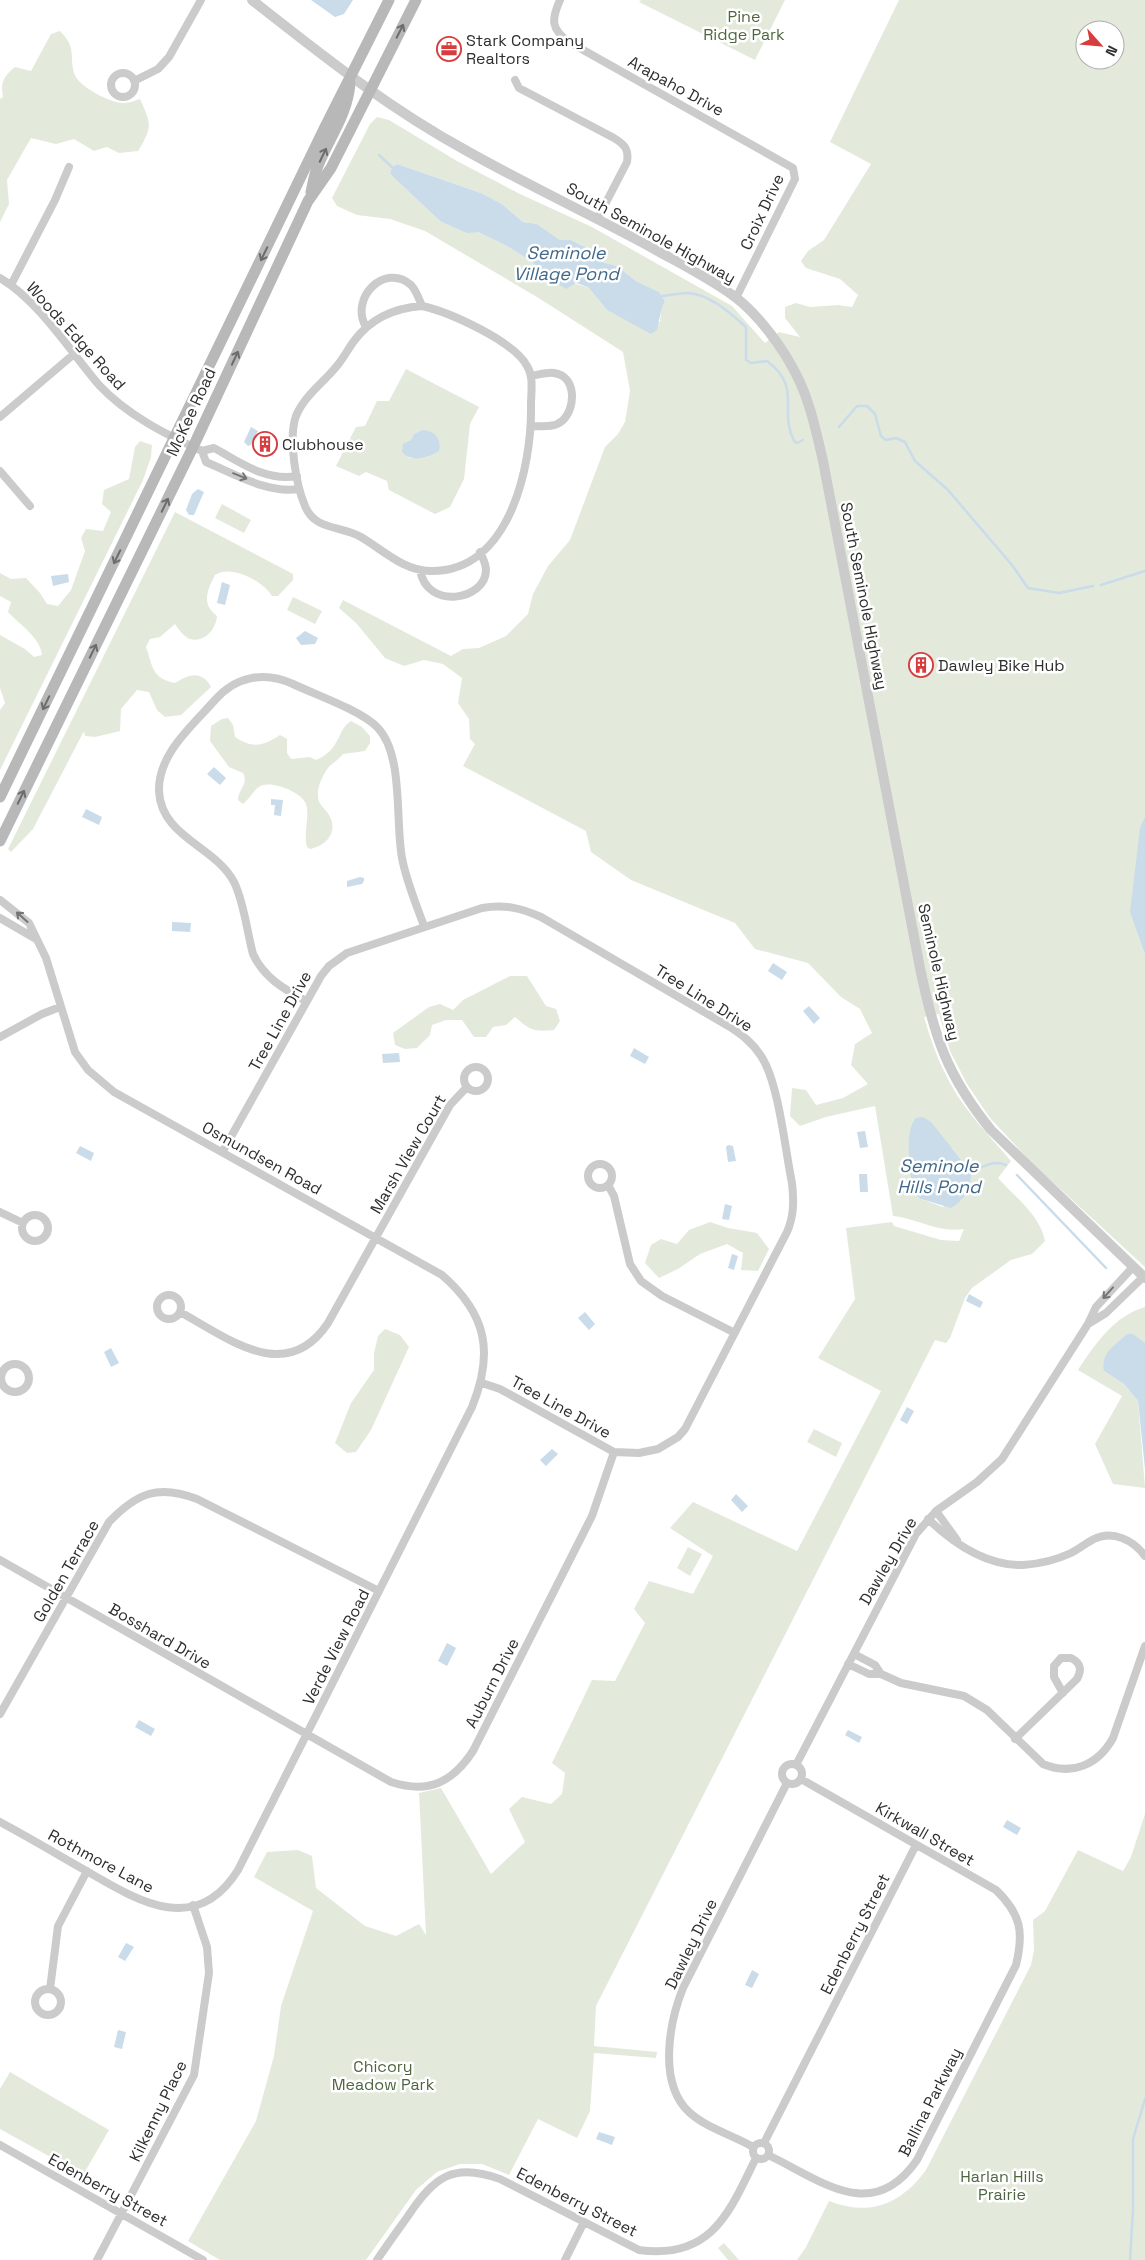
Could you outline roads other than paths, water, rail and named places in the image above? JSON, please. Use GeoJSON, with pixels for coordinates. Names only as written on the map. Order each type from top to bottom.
{"type":"FeatureCollection","features":[{"type":"Feature","properties":{"kind":"main road","name":"McKee Road"},"geometry":{"type":"LineString","coordinates":[[0,797],[189,444],[350,77],[389,0]]}},
{"type":"Feature","properties":{"kind":"main road","name":"McKee Road"},"geometry":{"type":"LineString","coordinates":[[0,840],[189,444],[308,201],[331,168],[416,0]]}},
{"type":"Feature","properties":{"kind":"main road"},"geometry":{"type":"LineString","coordinates":[[308,201],[317,167],[349,97],[350,77]]}},
{"type":"Feature","properties":{"kind":"street"},"geometry":{"type":"LineString","coordinates":[[134,81],[158,69],[169,57],[200,0]]}},
{"type":"Feature","properties":{"kind":"street","name":"South Seminole Highway"},"geometry":{"type":"LineString","coordinates":[[252,0],[369,91],[467,151],[598,218],[692,270],[736,298],[755,316],[785,355],[806,394],[813,416],[844,567],[882,774]]}},
{"type":"Feature","properties":{"kind":"street","name":"Arapaho Drive"},"geometry":{"type":"LineString","coordinates":[[560,0],[554,16],[554,26],[560,36],[790,166]]}},
{"type":"Feature","properties":{"kind":"street"},"geometry":{"type":"LineString","coordinates":[[514,80],[519,88],[626,146],[629,153],[627,162],[598,218]]}},
{"type":"Feature","properties":{"kind":"street","name":"Croix Drive"},"geometry":{"type":"LineString","coordinates":[[736,298],[795,179],[796,173],[790,166]]}},
{"type":"Feature","properties":{"kind":"street"},"geometry":{"type":"LineString","coordinates":[[12,285],[55,200],[69,167]]}},
{"type":"Feature","properties":{"kind":"street","name":"Woods Edge Road"},"geometry":{"type":"LineString","coordinates":[[0,278],[24,295],[100,386],[126,410],[189,444]]}},
{"type":"Feature","properties":{"kind":"street"},"geometry":{"type":"LineString","coordinates":[[366,327],[360,311],[364,298],[372,287],[380,281],[400,279],[410,284],[422,306]]}},
{"type":"Feature","properties":{"kind":"street"},"geometry":{"type":"LineString","coordinates":[[422,306],[450,314],[506,344],[528,366],[531,376],[532,426],[530,446],[513,508],[500,534],[468,561],[452,568],[432,572],[420,570],[392,558],[358,535],[317,522],[306,510],[297,476],[293,441],[296,416],[313,391],[336,367],[354,340],[366,327],[383,315],[397,310],[422,306]]}},
{"type":"Feature","properties":{"kind":"street"},"geometry":{"type":"LineString","coordinates":[[0,417],[74,354]]}},
{"type":"Feature","properties":{"kind":"street"},"geometry":{"type":"LineString","coordinates":[[531,376],[554,373],[560,375],[570,384],[572,398],[568,415],[562,422],[553,425],[532,426]]}},
{"type":"Feature","properties":{"kind":"street"},"geometry":{"type":"LineString","coordinates":[[189,444],[214,448],[254,470],[275,478],[297,476]]}},
{"type":"Feature","properties":{"kind":"street"},"geometry":{"type":"LineString","coordinates":[[189,444],[206,462],[269,487],[286,491],[300,489]]}},
{"type":"Feature","properties":{"kind":"street"},"geometry":{"type":"LineString","coordinates":[[0,471],[30,506]]}},
{"type":"Feature","properties":{"kind":"street"},"geometry":{"type":"LineString","coordinates":[[420,570],[423,583],[432,592],[448,597],[466,594],[476,589],[484,580],[486,569],[480,552]]}},
{"type":"Feature","properties":{"kind":"street"},"geometry":{"type":"LineString","coordinates":[[306,1001],[273,981],[258,964],[253,954],[234,882],[219,864],[174,827],[168,819],[160,799],[161,774],[168,756],[218,697],[235,684],[257,676],[277,678],[361,716],[376,726],[383,734],[388,743],[393,761],[402,860],[424,926]]}},
{"type":"Feature","properties":{"kind":"street","name":"Seminole Highway"},"geometry":{"type":"LineString","coordinates":[[882,774],[929,1010],[946,1060],[973,1108],[991,1130],[1144,1277]]}},
{"type":"Feature","properties":{"kind":"street","name":"Osmundsen Road"},"geometry":{"type":"LineString","coordinates":[[0,900],[29,923],[46,958],[75,1052],[88,1070],[114,1092],[376,1236],[442,1275],[457,1288],[468,1302],[476,1317],[483,1340],[485,1363],[482,1383]]}},
{"type":"Feature","properties":{"kind":"street","name":"Tree Line Drive"},"geometry":{"type":"LineString","coordinates":[[223,1151],[306,1001],[321,976],[338,959],[359,949],[424,926],[494,906],[526,910],[730,1027],[748,1040],[766,1064],[772,1082],[792,1184],[794,1198],[793,1213],[787,1232],[692,1418],[678,1437],[667,1445],[648,1452],[614,1452],[500,1389],[482,1383]]}},
{"type":"Feature","properties":{"kind":"street"},"geometry":{"type":"LineString","coordinates":[[0,918],[36,939]]}},
{"type":"Feature","properties":{"kind":"street"},"geometry":{"type":"LineString","coordinates":[[0,1037],[42,1014],[60,1007]]}},
{"type":"Feature","properties":{"kind":"street","name":"Marsh View Court"},"geometry":{"type":"LineString","coordinates":[[180,1312],[257,1353],[276,1356],[301,1349],[320,1335],[450,1105],[467,1087]]}},
{"type":"Feature","properties":{"kind":"street"},"geometry":{"type":"LineString","coordinates":[[608,1185],[614,1196],[628,1258],[634,1272],[641,1281],[662,1296],[735,1332]]}},
{"type":"Feature","properties":{"kind":"street"},"geometry":{"type":"LineString","coordinates":[[0,1212],[23,1223]]}},
{"type":"Feature","properties":{"kind":"street","name":"Dawley Drive"},"geometry":{"type":"LineString","coordinates":[[796,1765],[907,1549],[928,1519],[936,1511],[977,1482],[1002,1459],[1088,1324],[1096,1307],[1133,1267]]}},
{"type":"Feature","properties":{"kind":"street","name":"Dawley Drive"},"geometry":{"type":"LineString","coordinates":[[1088,1324],[1106,1313],[1144,1277]]}},
{"type":"Feature","properties":{"kind":"street","name":"Verde View Road"},"geometry":{"type":"LineString","coordinates":[[193,1906],[216,1894],[234,1877],[472,1407],[482,1383]]}},
{"type":"Feature","properties":{"kind":"street","name":"Auburn Drive"},"geometry":{"type":"LineString","coordinates":[[306,1736],[399,1784],[427,1787],[447,1780],[456,1772],[464,1764],[476,1745],[592,1516],[614,1452]]}},
{"type":"Feature","properties":{"kind":"street","name":"Golden Terrace"},"geometry":{"type":"LineString","coordinates":[[0,1714],[109,1522],[125,1505],[140,1496],[158,1492],[179,1493],[197,1500],[379,1591]]}},
{"type":"Feature","properties":{"kind":"street"},"geometry":{"type":"LineString","coordinates":[[936,1511],[958,1542]]}},
{"type":"Feature","properties":{"kind":"street"},"geometry":{"type":"LineString","coordinates":[[928,1519],[946,1535],[985,1558],[1022,1565],[1058,1558],[1072,1553],[1096,1538],[1105,1536],[1113,1536],[1132,1543],[1145,1556]]}},
{"type":"Feature","properties":{"kind":"street","name":"Bosshard Drive"},"geometry":{"type":"LineString","coordinates":[[0,1560],[306,1736]]}},
{"type":"Feature","properties":{"kind":"street"},"geometry":{"type":"LineString","coordinates":[[848,1664],[869,1674],[881,1674],[901,1683],[964,1696],[987,1710],[1034,1758],[1053,1768],[1074,1769],[1096,1760],[1106,1750],[1113,1738],[1145,1646]]}},
{"type":"Feature","properties":{"kind":"street"},"geometry":{"type":"LineString","coordinates":[[854,1654],[875,1665],[881,1674]]}},
{"type":"Feature","properties":{"kind":"street"},"geometry":{"type":"LineString","coordinates":[[1015,1739],[1063,1692],[1080,1674],[1079,1664],[1072,1658],[1061,1658],[1054,1666],[1054,1677],[1063,1692]]}},
{"type":"Feature","properties":{"kind":"street"},"geometry":{"type":"LineString","coordinates":[[790,1764],[796,1765],[802,1771],[801,1779],[796,1783],[787,1783],[782,1774],[784,1768],[790,1764]]}},
{"type":"Feature","properties":{"kind":"street","name":"Kirkwall Street"},"geometry":{"type":"LineString","coordinates":[[801,1779],[996,1890],[1014,1911],[1020,1927]]}},
{"type":"Feature","properties":{"kind":"street","name":"Dawley Drive"},"geometry":{"type":"LineString","coordinates":[[753,2147],[698,2119],[689,2113],[677,2097],[671,2082],[669,2068],[673,2024],[676,2006],[683,1988],[787,1783]]}},
{"type":"Feature","properties":{"kind":"street","name":"Rothmore Lane"},"geometry":{"type":"LineString","coordinates":[[0,1822],[127,1894],[152,1905],[172,1908],[193,1906]]}},
{"type":"Feature","properties":{"kind":"street","name":"Edenberry Street"},"geometry":{"type":"LineString","coordinates":[[764,2143],[916,1845]]}},
{"type":"Feature","properties":{"kind":"street"},"geometry":{"type":"LineString","coordinates":[[50,1989],[58,1926],[87,1871]]}},
{"type":"Feature","properties":{"kind":"street","name":"Kilkenny Place"},"geometry":{"type":"LineString","coordinates":[[97,2260],[194,2074],[198,2060],[209,1973],[209,1958],[193,1906]]}},
{"type":"Feature","properties":{"kind":"street","name":"Ballina Parkway"},"geometry":{"type":"LineString","coordinates":[[768,2155],[836,2189],[849,2193],[865,2194],[878,2192],[904,2177],[917,2160],[1016,1966],[1020,1948],[1020,1927]]}},
{"type":"Feature","properties":{"kind":"street"},"geometry":{"type":"LineString","coordinates":[[756,2143],[764,2143],[769,2148],[768,2155],[764,2158],[756,2158],[752,2152],[753,2147],[756,2143]]}},
{"type":"Feature","properties":{"kind":"street","name":"Edenberry Street"},"geometry":{"type":"LineString","coordinates":[[0,2145],[203,2260]]}},
{"type":"Feature","properties":{"kind":"street","name":"Edenberry Street"},"geometry":{"type":"LineString","coordinates":[[377,2260],[421,2196],[432,2185],[449,2175],[464,2172],[477,2172],[500,2179],[639,2250],[654,2254],[668,2254],[695,2247],[708,2239],[720,2227],[756,2158]]}},
{"type":"Feature","properties":{"kind":"street"},"geometry":{"type":"LineString","coordinates":[[565,2260],[584,2222]]}},
{"type":"Feature","properties":{"kind":"water"},"geometry":{"type":"Polygon","coordinates":[[[311,0],[353,0],[344,14],[335,17],[311,0]]]}},
{"type":"Feature","properties":{"kind":"water","name":"Seminole Village Pond"},"geometry":{"type":"Polygon","coordinates":[[[397,164],[481,193],[502,204],[523,222],[537,224],[560,240],[571,240],[587,248],[604,263],[617,266],[636,281],[659,292],[665,301],[657,330],[651,334],[607,310],[588,287],[576,283],[566,289],[547,277],[531,261],[505,245],[478,232],[467,233],[440,221],[390,174],[392,167],[397,164]]]}},
{"type":"Feature","properties":{"kind":"water"},"geometry":{"type":"Polygon","coordinates":[[[251,427],[258,431],[251,445],[248,446],[244,442],[251,427]]]}},
{"type":"Feature","properties":{"kind":"water"},"geometry":{"type":"Polygon","coordinates":[[[422,430],[433,433],[436,436],[440,447],[439,451],[430,456],[420,458],[410,457],[402,452],[403,444],[411,440],[414,434],[422,430]]]}},
{"type":"Feature","properties":{"kind":"water"},"geometry":{"type":"Polygon","coordinates":[[[198,489],[204,492],[194,515],[189,515],[186,510],[192,494],[198,489]]]}},
{"type":"Feature","properties":{"kind":"water"},"geometry":{"type":"Polygon","coordinates":[[[68,574],[69,582],[53,586],[51,576],[68,574]]]}},
{"type":"Feature","properties":{"kind":"water"},"geometry":{"type":"Polygon","coordinates":[[[222,582],[230,585],[225,605],[217,603],[222,582]]]}},
{"type":"Feature","properties":{"kind":"water"},"geometry":{"type":"Polygon","coordinates":[[[305,631],[318,638],[315,644],[301,645],[296,638],[305,631]]]}},
{"type":"Feature","properties":{"kind":"water"},"geometry":{"type":"Polygon","coordinates":[[[214,767],[226,778],[220,785],[207,774],[214,767]]]}},
{"type":"Feature","properties":{"kind":"water"},"geometry":{"type":"Polygon","coordinates":[[[271,799],[283,800],[281,816],[274,815],[275,805],[271,805],[271,799]]]}},
{"type":"Feature","properties":{"kind":"water"},"geometry":{"type":"Polygon","coordinates":[[[86,809],[102,817],[99,825],[82,817],[86,809]]]}},
{"type":"Feature","properties":{"kind":"water"},"geometry":{"type":"Polygon","coordinates":[[[1145,817],[1145,954],[1130,912],[1140,828],[1145,817]]]}},
{"type":"Feature","properties":{"kind":"water"},"geometry":{"type":"Polygon","coordinates":[[[360,877],[364,878],[362,884],[347,887],[347,881],[360,877]]]}},
{"type":"Feature","properties":{"kind":"water"},"geometry":{"type":"Polygon","coordinates":[[[172,922],[191,923],[190,932],[172,931],[172,922]]]}},
{"type":"Feature","properties":{"kind":"water"},"geometry":{"type":"Polygon","coordinates":[[[773,963],[787,972],[782,980],[768,971],[773,963]]]}},
{"type":"Feature","properties":{"kind":"water"},"geometry":{"type":"Polygon","coordinates":[[[809,1006],[820,1018],[814,1024],[803,1011],[809,1006]]]}},
{"type":"Feature","properties":{"kind":"water"},"geometry":{"type":"Polygon","coordinates":[[[634,1048],[649,1057],[645,1064],[630,1056],[634,1048]]]}},
{"type":"Feature","properties":{"kind":"water"},"geometry":{"type":"Polygon","coordinates":[[[399,1053],[400,1062],[383,1063],[382,1054],[399,1053]]]}},
{"type":"Feature","properties":{"kind":"water","name":"Seminole Hills Pond"},"geometry":{"type":"Polygon","coordinates":[[[923,1117],[931,1122],[971,1172],[969,1188],[960,1202],[951,1208],[921,1199],[913,1192],[909,1154],[910,1133],[916,1118],[923,1117]]]}},
{"type":"Feature","properties":{"kind":"water"},"geometry":{"type":"Polygon","coordinates":[[[865,1131],[868,1147],[860,1148],[857,1132],[865,1131]]]}},
{"type":"Feature","properties":{"kind":"water"},"geometry":{"type":"Polygon","coordinates":[[[728,1145],[733,1146],[736,1161],[728,1162],[726,1147],[728,1145]]]}},
{"type":"Feature","properties":{"kind":"water"},"geometry":{"type":"Polygon","coordinates":[[[80,1146],[94,1153],[91,1161],[76,1153],[80,1146]]]}},
{"type":"Feature","properties":{"kind":"water"},"geometry":{"type":"Polygon","coordinates":[[[859,1174],[867,1174],[868,1192],[860,1192],[859,1174]]]}},
{"type":"Feature","properties":{"kind":"water"},"geometry":{"type":"Polygon","coordinates":[[[725,1204],[732,1206],[729,1220],[722,1219],[725,1204]]]}},
{"type":"Feature","properties":{"kind":"water"},"geometry":{"type":"Polygon","coordinates":[[[732,1254],[738,1256],[734,1270],[728,1268],[732,1254]]]}},
{"type":"Feature","properties":{"kind":"water"},"geometry":{"type":"Polygon","coordinates":[[[969,1294],[983,1302],[980,1308],[966,1301],[969,1294]]]}},
{"type":"Feature","properties":{"kind":"water"},"geometry":{"type":"Polygon","coordinates":[[[585,1312],[595,1324],[589,1330],[578,1318],[585,1312]]]}},
{"type":"Feature","properties":{"kind":"water"},"geometry":{"type":"Polygon","coordinates":[[[1127,1334],[1133,1334],[1145,1343],[1145,1469],[1138,1401],[1124,1384],[1104,1371],[1103,1365],[1107,1354],[1127,1334]]]}},
{"type":"Feature","properties":{"kind":"water"},"geometry":{"type":"Polygon","coordinates":[[[111,1348],[119,1363],[111,1367],[104,1352],[111,1348]]]}},
{"type":"Feature","properties":{"kind":"water"},"geometry":{"type":"Polygon","coordinates":[[[907,1407],[914,1411],[907,1424],[900,1420],[907,1407]]]}},
{"type":"Feature","properties":{"kind":"water"},"geometry":{"type":"Polygon","coordinates":[[[552,1449],[558,1454],[546,1466],[540,1460],[552,1449]]]}},
{"type":"Feature","properties":{"kind":"water"},"geometry":{"type":"Polygon","coordinates":[[[736,1494],[748,1506],[742,1512],[731,1500],[736,1494]]]}},
{"type":"Feature","properties":{"kind":"water"},"geometry":{"type":"Polygon","coordinates":[[[447,1643],[456,1648],[447,1666],[438,1661],[447,1643]]]}},
{"type":"Feature","properties":{"kind":"water"},"geometry":{"type":"Polygon","coordinates":[[[139,1720],[155,1729],[151,1736],[135,1727],[139,1720]]]}},
{"type":"Feature","properties":{"kind":"water"},"geometry":{"type":"Polygon","coordinates":[[[848,1730],[862,1737],[859,1743],[845,1735],[848,1730]]]}},
{"type":"Feature","properties":{"kind":"water"},"geometry":{"type":"Polygon","coordinates":[[[1007,1820],[1021,1828],[1017,1835],[1003,1827],[1007,1820]]]}},
{"type":"Feature","properties":{"kind":"water"},"geometry":{"type":"Polygon","coordinates":[[[126,1943],[134,1947],[125,1961],[118,1957],[126,1943]]]}},
{"type":"Feature","properties":{"kind":"water"},"geometry":{"type":"Polygon","coordinates":[[[752,1970],[759,1974],[752,1988],[745,1985],[752,1970]]]}},
{"type":"Feature","properties":{"kind":"water"},"geometry":{"type":"Polygon","coordinates":[[[118,2030],[126,2032],[122,2049],[114,2047],[118,2030]]]}},
{"type":"Feature","properties":{"kind":"water"},"geometry":{"type":"Polygon","coordinates":[[[599,2132],[615,2137],[612,2145],[596,2139],[599,2132]]]}},
{"type":"Feature","properties":{"kind":"waterway"},"geometry":{"type":"LineString","coordinates":[[379,155],[392,167]]}},
{"type":"Feature","properties":{"kind":"waterway"},"geometry":{"type":"LineString","coordinates":[[662,296],[689,293],[705,297],[734,316],[746,327],[746,360],[751,363],[767,361],[778,371],[784,380],[787,390],[788,419],[794,441],[797,443],[803,440]]}},
{"type":"Feature","properties":{"kind":"waterway"},"geometry":{"type":"LineString","coordinates":[[839,427],[857,406],[867,406],[875,414],[881,436],[886,440],[896,438],[905,442],[915,461],[948,490],[1012,565],[1028,588],[1059,593],[1093,586]]}},
{"type":"Feature","properties":{"kind":"waterway"},"geometry":{"type":"LineString","coordinates":[[1101,585],[1145,571]]}},
{"type":"Feature","properties":{"kind":"waterway"},"geometry":{"type":"LineString","coordinates":[[971,1172],[993,1163],[1006,1165]]}},
{"type":"Feature","properties":{"kind":"waterway"},"geometry":{"type":"LineString","coordinates":[[1017,1175],[1106,1268]]}},
{"type":"Feature","properties":{"kind":"waterway"},"geometry":{"type":"LineString","coordinates":[[1130,2260],[1133,2210],[1133,2139],[1145,2099]]}},
{"type":"Feature","properties":{"kind":"place","name":"Stark Company Realtors"},"geometry":{"type":"Point","coordinates":[449,49]}},
{"type":"Feature","properties":{"kind":"place","name":"Clubhouse"},"geometry":{"type":"Point","coordinates":[265,444]}},
{"type":"Feature","properties":{"kind":"place","name":"Dawley Bike Hub"},"geometry":{"type":"Point","coordinates":[921,665]}},
{"type":"Feature","properties":{"kind":"park label","name":"Pine Ridge Park"},"geometry":{"type":"Point","coordinates":[744,25]}},
{"type":"Feature","properties":{"kind":"park label","name":"Chicory Meadow Park"},"geometry":{"type":"Point","coordinates":[383,2075]}},
{"type":"Feature","properties":{"kind":"park label","name":"Harlan Hills Prairie"},"geometry":{"type":"Point","coordinates":[1002,2185]}}]}
